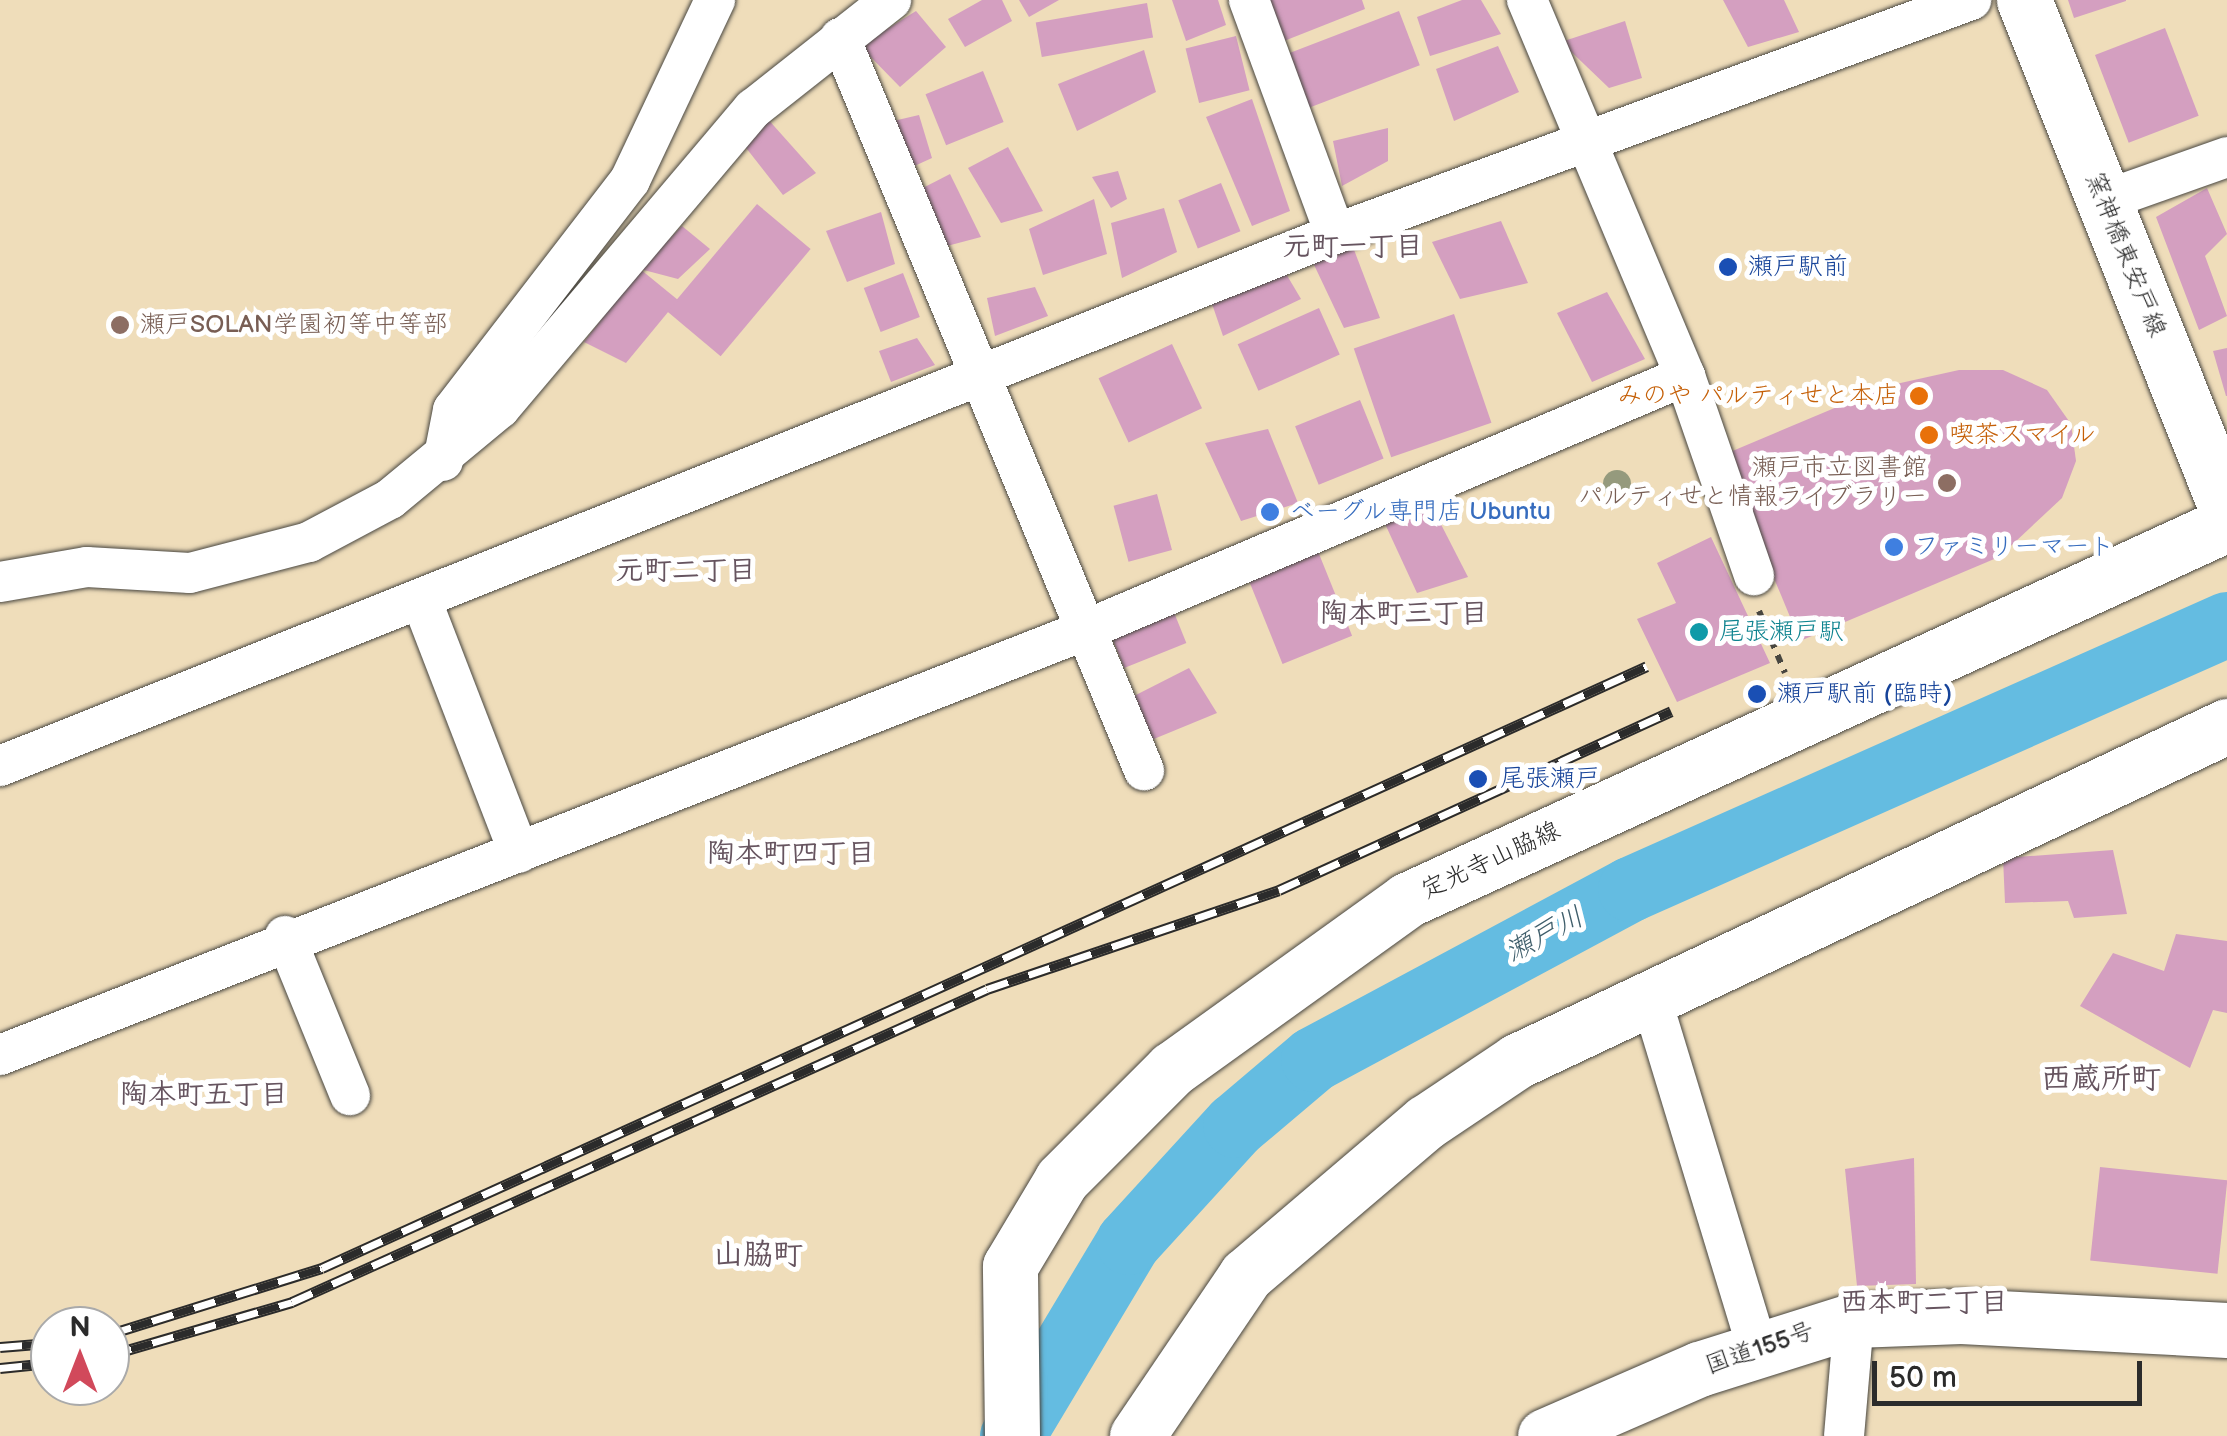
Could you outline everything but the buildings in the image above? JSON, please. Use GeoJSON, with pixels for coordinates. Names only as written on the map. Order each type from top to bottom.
{"type":"FeatureCollection","features":[{"type":"Feature","properties":{"kind":"main road","name":"窯神橋東安戸線"},"geometry":{"type":"LineString","coordinates":[[2024,0],[2227,510]]}},
{"type":"Feature","properties":{"kind":"main road","name":"定光寺山脇線"},"geometry":{"type":"LineString","coordinates":[[1012,1436],[1010,1266],[1062,1179],[1172,1069],[1407,900],[2227,524]]}},
{"type":"Feature","properties":{"kind":"main road"},"geometry":{"type":"LineString","coordinates":[[1137,1436],[1246,1275],[1426,1122],[1517,1060],[2227,726]]}},
{"type":"Feature","properties":{"kind":"main road","name":"国道155号"},"geometry":{"type":"LineString","coordinates":[[1546,1436],[1757,1347],[1854,1320],[2227,1330]]}},
{"type":"Feature","properties":{"kind":"street"},"geometry":{"type":"LineString","coordinates":[[443,460],[453,410],[630,180],[715,0]]}},
{"type":"Feature","properties":{"kind":"street"},"geometry":{"type":"LineString","coordinates":[[0,582],[88,568],[190,573],[310,542],[443,460],[500,408],[752,109],[891,0]]}},
{"type":"Feature","properties":{"kind":"street"},"geometry":{"type":"LineString","coordinates":[[1249,0],[1335,234]]}},
{"type":"Feature","properties":{"kind":"street"},"geometry":{"type":"LineString","coordinates":[[1527,0],[1686,376],[1754,574]]}},
{"type":"Feature","properties":{"kind":"street"},"geometry":{"type":"LineString","coordinates":[[0,766],[1335,234],[1971,0]]}},
{"type":"Feature","properties":{"kind":"street"},"geometry":{"type":"LineString","coordinates":[[840,38],[1083,631],[1144,770]]}},
{"type":"Feature","properties":{"kind":"street"},"geometry":{"type":"LineString","coordinates":[[2103,201],[2227,157]]}},
{"type":"Feature","properties":{"kind":"street"},"geometry":{"type":"LineString","coordinates":[[0,1055],[285,936],[519,853],[1083,631],[1686,376]]}},
{"type":"Feature","properties":{"kind":"street"},"geometry":{"type":"LineString","coordinates":[[421,599],[519,853]]}},
{"type":"Feature","properties":{"kind":"street"},"geometry":{"type":"LineString","coordinates":[[285,936],[350,1095]]}},
{"type":"Feature","properties":{"kind":"street"},"geometry":{"type":"LineString","coordinates":[[1652,998],[1757,1347]]}},
{"type":"Feature","properties":{"kind":"street"},"geometry":{"type":"LineString","coordinates":[[1844,1436],[1854,1320]]}},
{"type":"Feature","properties":{"kind":"path"},"geometry":{"type":"LineString","coordinates":[[1754,574],[1747,582],[1785,673]]}},
{"type":"Feature","properties":{"kind":"path"},"geometry":{"type":"LineString","coordinates":[[1761,646],[1772,641]]}},
{"type":"Feature","properties":{"kind":"waterway","name":"瀬戸川"},"geometry":{"type":"LineString","coordinates":[[1012,1436],[1128,1242],[1235,1125],[1313,1059],[1630,889],[2227,624]]}},
{"type":"Feature","properties":{"kind":"railway"},"geometry":{"type":"LineString","coordinates":[[130,1328],[322,1268],[1647,666]]}},
{"type":"Feature","properties":{"kind":"railway"},"geometry":{"type":"LineString","coordinates":[[130,1349],[292,1302],[987,989],[1279,890],[1671,711]]}},
{"type":"Feature","properties":{"kind":"railway"},"geometry":{"type":"LineString","coordinates":[[0,1347],[30,1345]]}},
{"type":"Feature","properties":{"kind":"railway"},"geometry":{"type":"LineString","coordinates":[[0,1368],[30,1365]]}},
{"type":"Feature","properties":{"kind":"place","name":"瀬戸駅前"},"geometry":{"type":"Point","coordinates":[1728,267]}},
{"type":"Feature","properties":{"kind":"place","name":"瀬戸SOLAN学園初等中等部"},"geometry":{"type":"Point","coordinates":[120,325]}},
{"type":"Feature","properties":{"kind":"place","name":"みのや パルティせと本店"},"geometry":{"type":"Point","coordinates":[1919,396]}},
{"type":"Feature","properties":{"kind":"place","name":"喫茶スマイル"},"geometry":{"type":"Point","coordinates":[1929,435]}},
{"type":"Feature","properties":{"kind":"place","name":"瀬戸市立図書館 パルティせと情報ライブラリー"},"geometry":{"type":"Point","coordinates":[1947,483]}},
{"type":"Feature","properties":{"kind":"place","name":"ベーグル専門店 Ubuntu"},"geometry":{"type":"Point","coordinates":[1270,512]}},
{"type":"Feature","properties":{"kind":"place","name":"ファミリーマート"},"geometry":{"type":"Point","coordinates":[1894,547]}},
{"type":"Feature","properties":{"kind":"place","name":"尾張瀬戸駅"},"geometry":{"type":"Point","coordinates":[1699,632]}},
{"type":"Feature","properties":{"kind":"place","name":"瀬戸駅前 (臨時)"},"geometry":{"type":"Point","coordinates":[1757,694]}},
{"type":"Feature","properties":{"kind":"place","name":"尾張瀬戸"},"geometry":{"type":"Point","coordinates":[1478,779]}},
{"type":"Feature","properties":{"kind":"district","name":"元町一丁目"},"geometry":{"type":"Point","coordinates":[1353,247]}},
{"type":"Feature","properties":{"kind":"district","name":"元町二丁目"},"geometry":{"type":"Point","coordinates":[686,571]}},
{"type":"Feature","properties":{"kind":"district","name":"陶本町三丁目"},"geometry":{"type":"Point","coordinates":[1404,614]}},
{"type":"Feature","properties":{"kind":"district","name":"陶本町四丁目"},"geometry":{"type":"Point","coordinates":[791,854]}},
{"type":"Feature","properties":{"kind":"district","name":"西蔵所町"},"geometry":{"type":"Point","coordinates":[2101,1079]}},
{"type":"Feature","properties":{"kind":"district","name":"陶本町五丁目"},"geometry":{"type":"Point","coordinates":[204,1095]}},
{"type":"Feature","properties":{"kind":"district","name":"山脇町"},"geometry":{"type":"Point","coordinates":[758,1255]}},
{"type":"Feature","properties":{"kind":"district","name":"西本町二丁目"},"geometry":{"type":"Point","coordinates":[1924,1303]}}]}
